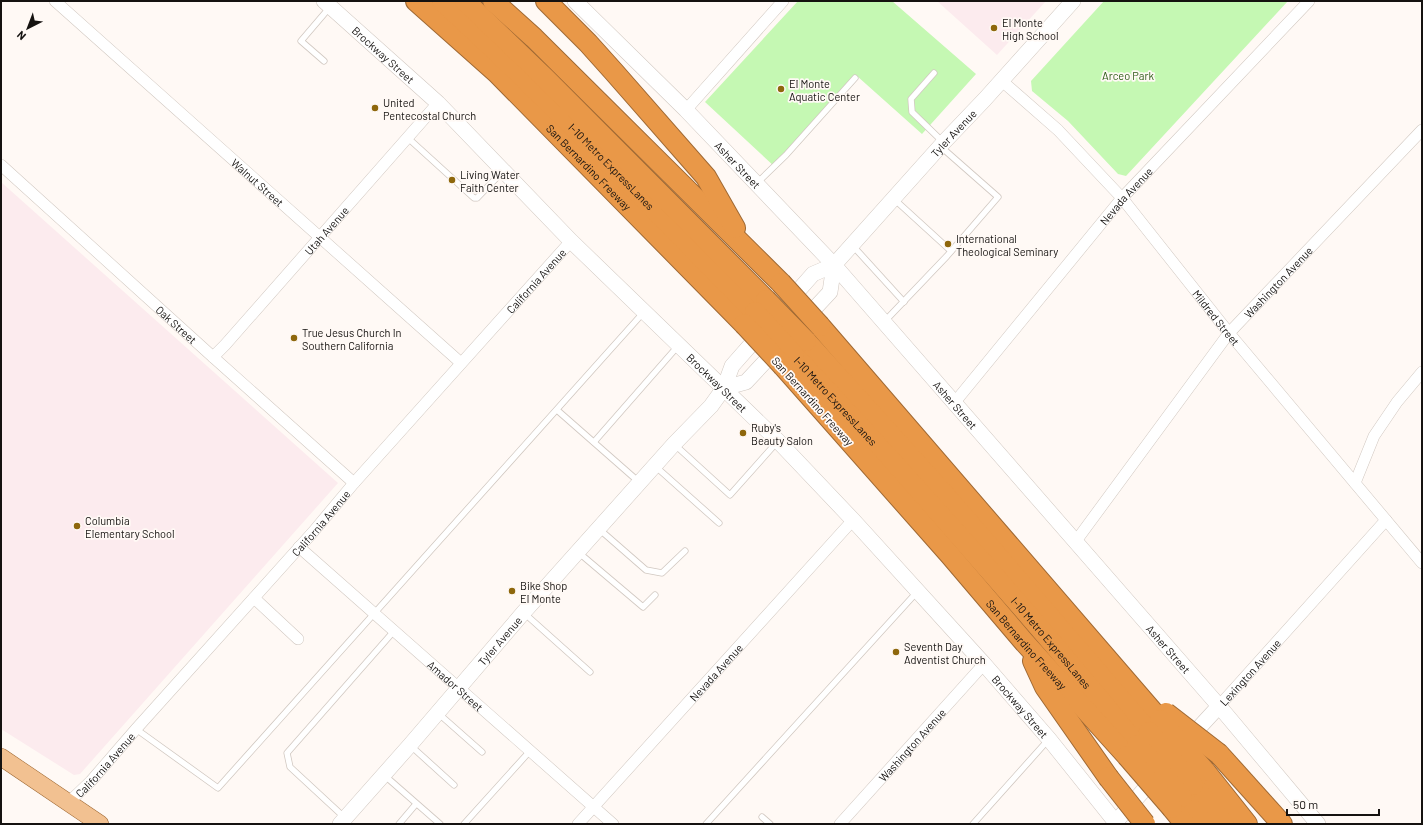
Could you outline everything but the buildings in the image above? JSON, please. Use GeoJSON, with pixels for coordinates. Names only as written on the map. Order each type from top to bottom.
{"type":"FeatureCollection","features":[{"type":"Feature","properties":{"kind":"highway","name":"San Bernardino Freeway"},"geometry":{"type":"LineString","coordinates":[[416,1],[497,73],[755,312],[795,354],[950,555],[1025,643],[1148,730],[1188,790],[1185,824]]}},
{"type":"Feature","properties":{"kind":"highway","name":"I-10 Metro ExpressLanes"},"geometry":{"type":"LineString","coordinates":[[442,1],[548,102],[795,354],[946,496],[1148,730]]}},
{"type":"Feature","properties":{"kind":"highway","name":"I-10 Metro ExpressLanes"},"geometry":{"type":"LineString","coordinates":[[465,1],[546,79],[755,312]]}},
{"type":"Feature","properties":{"kind":"highway","name":"San Bernardino Freeway"},"geometry":{"type":"LineString","coordinates":[[494,1],[534,38],[781,283],[820,326],[1148,730],[1188,790],[1247,824]]}},
{"type":"Feature","properties":{"kind":"highway"},"geometry":{"type":"LineString","coordinates":[[546,1],[614,72],[706,177],[747,249]]}},
{"type":"Feature","properties":{"kind":"highway"},"geometry":{"type":"LineString","coordinates":[[1025,643],[1045,687],[1108,777],[1146,824]]}},
{"type":"Feature","properties":{"kind":"highway"},"geometry":{"type":"LineString","coordinates":[[1148,730],[1219,754],[1282,824]]}},
{"type":"Feature","properties":{"kind":"highway"},"geometry":{"type":"LineString","coordinates":[[1188,790],[1204,824]]}},
{"type":"Feature","properties":{"kind":"highway"},"geometry":{"type":"LineString","coordinates":[[1188,790],[1224,824]]}},
{"type":"Feature","properties":{"kind":"main road"},"geometry":{"type":"LineString","coordinates":[[1,757],[100,824]]}},
{"type":"Feature","properties":{"kind":"street","name":"Walnut Street"},"geometry":{"type":"LineString","coordinates":[[55,1],[461,363]]}},
{"type":"Feature","properties":{"kind":"street","name":"Asher Street"},"geometry":{"type":"LineString","coordinates":[[575,1],[686,110],[834,265],[1219,706],[1318,824]]}},
{"type":"Feature","properties":{"kind":"street"},"geometry":{"type":"LineString","coordinates":[[686,110],[783,1]]}},
{"type":"Feature","properties":{"kind":"street","name":"Tyler Avenue"},"geometry":{"type":"LineString","coordinates":[[342,821],[384,775],[578,551],[674,444],[711,406],[724,388],[732,366],[813,274],[834,265],[893,198],[1002,81],[1073,1]]}},
{"type":"Feature","properties":{"kind":"street","name":"Nevada Avenue"},"geometry":{"type":"LineString","coordinates":[[955,402],[1122,198],[1309,1]]}},
{"type":"Feature","properties":{"kind":"street","name":"Brockway Street"},"geometry":{"type":"LineString","coordinates":[[327,4],[438,103],[571,241],[778,441],[853,520],[984,664],[1048,739],[1116,823]]}},
{"type":"Feature","properties":{"kind":"street","name":"Mildred Street"},"geometry":{"type":"LineString","coordinates":[[1002,81],[1058,130],[1122,198],[1229,333],[1386,520],[1417,550],[1422,563]]}},
{"type":"Feature","properties":{"kind":"street","name":"Utah Avenue"},"geometry":{"type":"LineString","coordinates":[[213,357],[321,237],[438,103]]}},
{"type":"Feature","properties":{"kind":"street","name":"Washington Avenue"},"geometry":{"type":"LineString","coordinates":[[1076,542],[1229,333],[1422,130]]}},
{"type":"Feature","properties":{"kind":"street","name":"Oak Street"},"geometry":{"type":"LineString","coordinates":[[1,165],[354,483]]}},
{"type":"Feature","properties":{"kind":"street","name":"California Avenue"},"geometry":{"type":"LineString","coordinates":[[69,802],[92,781],[136,729],[254,598],[354,483],[571,241]]}},
{"type":"Feature","properties":{"kind":"street"},"geometry":{"type":"LineString","coordinates":[[724,388],[746,382],[830,292],[834,265]]}},
{"type":"Feature","properties":{"kind":"street"},"geometry":{"type":"LineString","coordinates":[[1355,483],[1374,436],[1396,402],[1422,372]]}},
{"type":"Feature","properties":{"kind":"street","name":"Nevada Avenue"},"geometry":{"type":"LineString","coordinates":[[578,824],[853,520]]}},
{"type":"Feature","properties":{"kind":"street","name":"Lexington Avenue"},"geometry":{"type":"LineString","coordinates":[[1116,823],[1386,520]]}},
{"type":"Feature","properties":{"kind":"street","name":"Amador Street"},"geometry":{"type":"LineString","coordinates":[[299,547],[613,824]]}},
{"type":"Feature","properties":{"kind":"street"},"geometry":{"type":"LineString","coordinates":[[254,598],[298,639]]}},
{"type":"Feature","properties":{"kind":"street","name":"Washington Avenue"},"geometry":{"type":"LineString","coordinates":[[840,824],[984,664]]}},
{"type":"Feature","properties":{"kind":"lane"},"geometry":{"type":"LineString","coordinates":[[324,61],[301,40],[327,4]]}},
{"type":"Feature","properties":{"kind":"lane"},"geometry":{"type":"LineString","coordinates":[[884,322],[951,251],[998,197],[942,144],[912,112],[911,99],[934,73]]}},
{"type":"Feature","properties":{"kind":"lane"},"geometry":{"type":"LineString","coordinates":[[756,184],[786,155],[855,78]]}},
{"type":"Feature","properties":{"kind":"lane"},"geometry":{"type":"LineString","coordinates":[[408,138],[474,198],[476,198],[503,170]]}},
{"type":"Feature","properties":{"kind":"lane"},"geometry":{"type":"LineString","coordinates":[[893,198],[951,251]]}},
{"type":"Feature","properties":{"kind":"lane"},"geometry":{"type":"LineString","coordinates":[[852,245],[904,302]]}},
{"type":"Feature","properties":{"kind":"lane"},"geometry":{"type":"LineString","coordinates":[[136,729],[218,788],[645,312]]}},
{"type":"Feature","properties":{"kind":"lane"},"geometry":{"type":"LineString","coordinates":[[594,442],[680,345]]}},
{"type":"Feature","properties":{"kind":"lane"},"geometry":{"type":"LineString","coordinates":[[557,410],[640,482]]}},
{"type":"Feature","properties":{"kind":"lane"},"geometry":{"type":"LineString","coordinates":[[674,444],[730,495],[778,441]]}},
{"type":"Feature","properties":{"kind":"lane"},"geometry":{"type":"LineString","coordinates":[[655,466],[719,523]]}},
{"type":"Feature","properties":{"kind":"lane"},"geometry":{"type":"LineString","coordinates":[[599,529],[646,570],[662,573],[684,551]]}},
{"type":"Feature","properties":{"kind":"lane"},"geometry":{"type":"LineString","coordinates":[[578,551],[643,607],[655,595]]}},
{"type":"Feature","properties":{"kind":"lane"},"geometry":{"type":"LineString","coordinates":[[706,824],[918,591]]}},
{"type":"Feature","properties":{"kind":"lane"},"geometry":{"type":"LineString","coordinates":[[523,613],[590,672]]}},
{"type":"Feature","properties":{"kind":"lane"},"geometry":{"type":"LineString","coordinates":[[342,821],[290,767],[286,753],[394,630]]}},
{"type":"Feature","properties":{"kind":"lane"},"geometry":{"type":"LineString","coordinates":[[437,712],[482,752]]}},
{"type":"Feature","properties":{"kind":"lane"},"geometry":{"type":"LineString","coordinates":[[973,824],[1048,739]]}},
{"type":"Feature","properties":{"kind":"lane"},"geometry":{"type":"LineString","coordinates":[[410,745],[454,785]]}},
{"type":"Feature","properties":{"kind":"lane"},"geometry":{"type":"LineString","coordinates":[[464,824],[530,750]]}},
{"type":"Feature","properties":{"kind":"lane"},"geometry":{"type":"LineString","coordinates":[[384,775],[440,824]]}},
{"type":"Feature","properties":{"kind":"lane"},"geometry":{"type":"LineString","coordinates":[[399,824],[416,804]]}},
{"type":"Feature","properties":{"kind":"lane"},"geometry":{"type":"LineString","coordinates":[[762,816],[770,824]]}},
{"type":"Feature","properties":{"kind":"shaded area","name":"El Monte High School"},"geometry":{"type":"Polygon","coordinates":[[[937,1],[1046,1],[997,55],[937,1]]]}},
{"type":"Feature","properties":{"kind":"shaded area"},"geometry":{"type":"Polygon","coordinates":[[[1,182],[338,483],[80,774],[74,775],[1,729],[1,182]]]}},
{"type":"Feature","properties":{"kind":"green space","name":"El Monte Aquatic Center"},"geometry":{"type":"Polygon","coordinates":[[[798,1],[892,1],[976,74],[922,134],[857,76],[775,167],[705,102],[798,1]]]}},
{"type":"Feature","properties":{"kind":"green space","name":"Arceo Park"},"geometry":{"type":"Polygon","coordinates":[[[1104,1],[1288,1],[1126,176],[1118,174],[1068,121],[1032,91],[1031,81],[1104,1]]]}},
{"type":"Feature","properties":{"kind":"place","name":"El Monte High School"},"geometry":{"type":"Point","coordinates":[994,28]}},
{"type":"Feature","properties":{"kind":"place","name":"El Monte Aquatic Center"},"geometry":{"type":"Point","coordinates":[781,89]}},
{"type":"Feature","properties":{"kind":"place","name":"United Pentecostal Church"},"geometry":{"type":"Point","coordinates":[375,108]}},
{"type":"Feature","properties":{"kind":"place","name":"Living Water Faith Center"},"geometry":{"type":"Point","coordinates":[452,180]}},
{"type":"Feature","properties":{"kind":"place","name":"International Theological Seminary"},"geometry":{"type":"Point","coordinates":[948,244]}},
{"type":"Feature","properties":{"kind":"place","name":"True Jesus Church In Southern California"},"geometry":{"type":"Point","coordinates":[294,338]}},
{"type":"Feature","properties":{"kind":"place","name":"Ruby's Beauty Salon"},"geometry":{"type":"Point","coordinates":[743,433]}},
{"type":"Feature","properties":{"kind":"place","name":"Columbia Elementary School"},"geometry":{"type":"Point","coordinates":[77,526]}},
{"type":"Feature","properties":{"kind":"place","name":"Bike Shop El Monte"},"geometry":{"type":"Point","coordinates":[512,591]}},
{"type":"Feature","properties":{"kind":"place","name":"Seventh Day Adventist Church"},"geometry":{"type":"Point","coordinates":[896,652]}}]}
